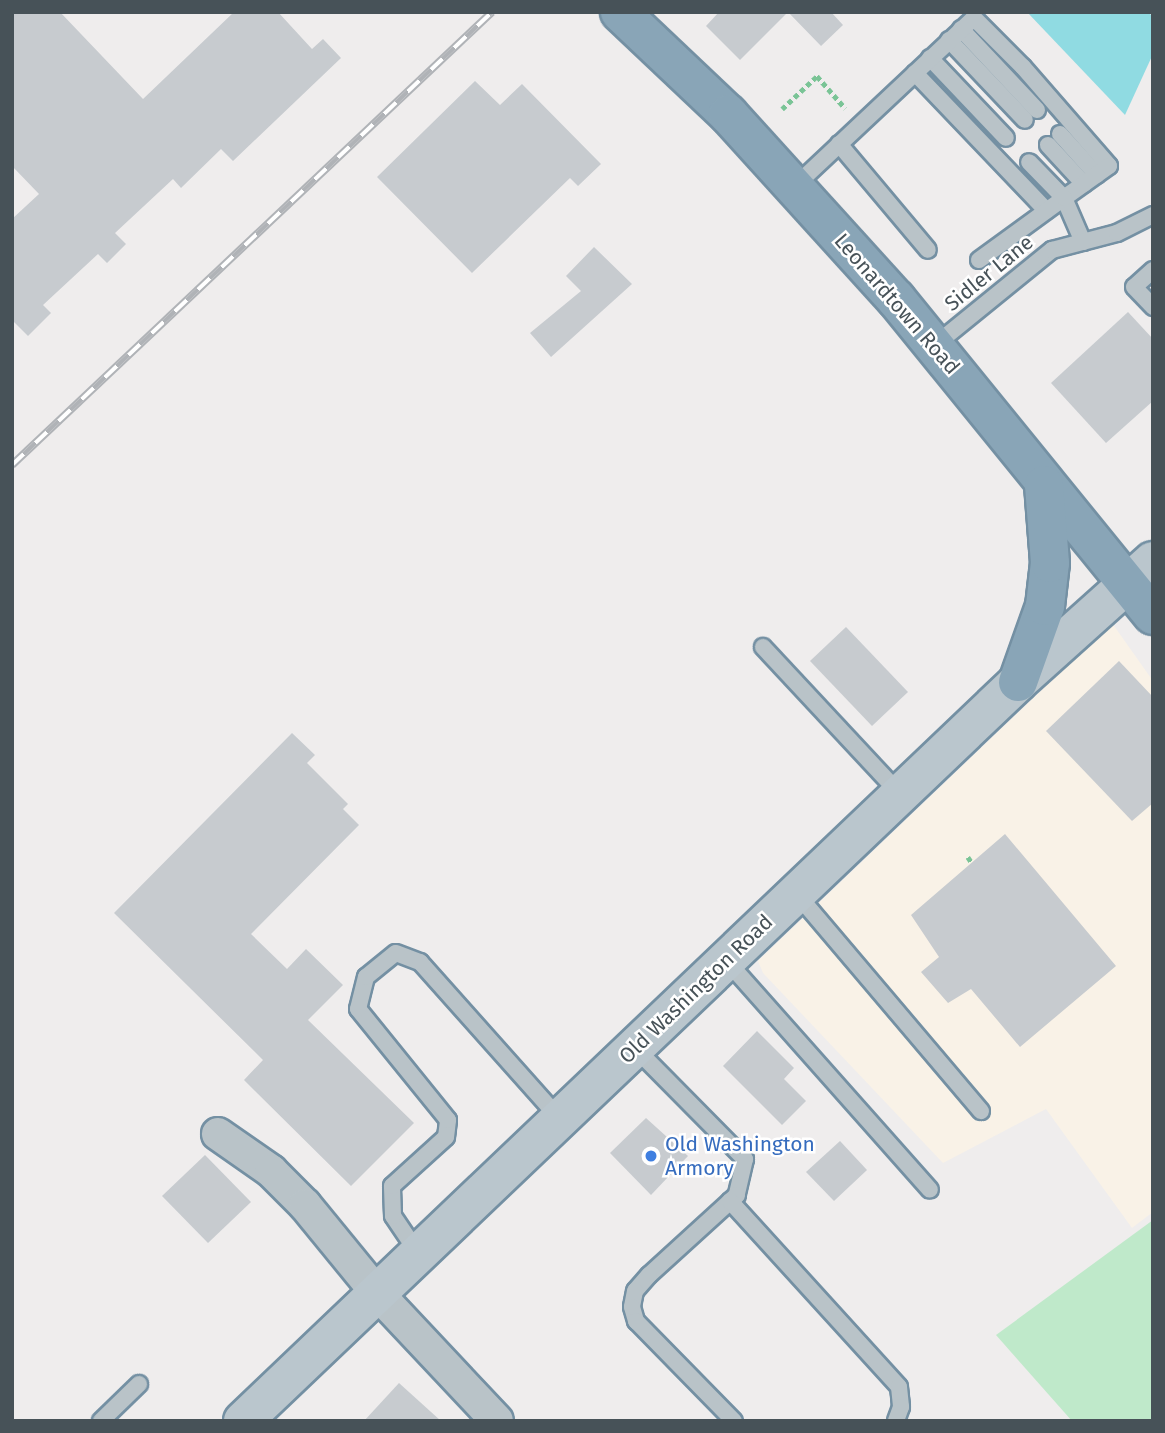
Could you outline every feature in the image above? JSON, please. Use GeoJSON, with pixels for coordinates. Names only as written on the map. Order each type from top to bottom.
{"type":"FeatureCollection","features":[{"type":"Feature","properties":{"kind":"highway","name":"Leonardtown Road"},"geometry":{"type":"LineString","coordinates":[[620,12],[728,114],[795,186],[935,345],[1044,485],[1141,573],[1153,615]]}},
{"type":"Feature","properties":{"kind":"highway"},"geometry":{"type":"LineString","coordinates":[[1018,682],[1045,606],[1050,563],[1044,485]]}},
{"type":"Feature","properties":{"kind":"main road","name":"Old Washington Road"},"geometry":{"type":"LineString","coordinates":[[243,1421],[1018,682],[1141,573]]}},
{"type":"Feature","properties":{"kind":"street"},"geometry":{"type":"LineString","coordinates":[[218,1134],[288,1188],[377,1293],[497,1421]]}},
{"type":"Feature","properties":{"kind":"lane"},"geometry":{"type":"LineString","coordinates":[[795,186],[974,18],[1023,67],[1110,166],[979,260]]}},
{"type":"Feature","properties":{"kind":"lane"},"geometry":{"type":"LineString","coordinates":[[955,35],[1031,115]]}},
{"type":"Feature","properties":{"kind":"lane"},"geometry":{"type":"LineString","coordinates":[[930,58],[1006,138]]}},
{"type":"Feature","properties":{"kind":"lane"},"geometry":{"type":"LineString","coordinates":[[915,73],[1046,210]]}},
{"type":"Feature","properties":{"kind":"lane"},"geometry":{"type":"LineString","coordinates":[[1054,139],[1091,179]]}},
{"type":"Feature","properties":{"kind":"lane"},"geometry":{"type":"LineString","coordinates":[[839,144],[928,250]]}},
{"type":"Feature","properties":{"kind":"lane"},"geometry":{"type":"LineString","coordinates":[[1028,162],[1064,198],[1083,242]]}},
{"type":"Feature","properties":{"kind":"lane","name":"Sidler Lane"},"geometry":{"type":"LineString","coordinates":[[935,345],[1052,250],[1118,233],[1153,215]]}},
{"type":"Feature","properties":{"kind":"lane"},"geometry":{"type":"LineString","coordinates":[[1153,270],[1134,288],[1153,307]]}},
{"type":"Feature","properties":{"kind":"lane"},"geometry":{"type":"LineString","coordinates":[[763,647],[900,794]]}},
{"type":"Feature","properties":{"kind":"lane"},"geometry":{"type":"LineString","coordinates":[[796,893],[981,1111]]}},
{"type":"Feature","properties":{"kind":"lane"},"geometry":{"type":"LineString","coordinates":[[418,1253],[393,1216],[392,1186],[446,1137],[448,1121],[358,1009],[366,977],[396,953],[420,962],[560,1119]]}},
{"type":"Feature","properties":{"kind":"lane"},"geometry":{"type":"LineString","coordinates":[[726,960],[930,1190]]}},
{"type":"Feature","properties":{"kind":"lane"},"geometry":{"type":"LineString","coordinates":[[634,1047],[745,1159],[744,1174],[730,1201],[635,1291],[632,1307],[636,1321],[734,1421]]}},
{"type":"Feature","properties":{"kind":"lane"},"geometry":{"type":"LineString","coordinates":[[730,1201],[900,1387],[901,1407],[896,1421]]}},
{"type":"Feature","properties":{"kind":"lane"},"geometry":{"type":"LineString","coordinates":[[101,1421],[139,1384]]}},
{"type":"Feature","properties":{"kind":"path"},"geometry":{"type":"LineString","coordinates":[[782,109],[817,76],[859,125]]}},
{"type":"Feature","properties":{"kind":"path"},"geometry":{"type":"LineString","coordinates":[[968,857],[972,863]]}},
{"type":"Feature","properties":{"kind":"shaded area"},"geometry":{"type":"Polygon","coordinates":[[[1112,623],[1153,681],[1153,1212],[1132,1228],[1046,1109],[943,1163],[763,973],[758,961],[1112,623]]]}},
{"type":"Feature","properties":{"kind":"green space"},"geometry":{"type":"Polygon","coordinates":[[[1153,1220],[1153,1421],[1072,1421],[996,1335],[1153,1220]]]}},
{"type":"Feature","properties":{"kind":"water"},"geometry":{"type":"Polygon","coordinates":[[[1027,12],[1148,12],[1153,17],[1153,54],[1125,115],[1027,12]]]}},
{"type":"Feature","properties":{"kind":"building"},"geometry":{"type":"Polygon","coordinates":[[[12,12],[60,12],[143,99],[234,12],[278,12],[312,49],[323,39],[341,58],[233,161],[221,149],[181,188],[173,179],[115,233],[126,244],[107,263],[98,254],[43,305],[51,313],[28,336],[12,320],[12,219],[39,194],[12,166],[12,12]]]}},
{"type":"Feature","properties":{"kind":"building"},"geometry":{"type":"Polygon","coordinates":[[[719,12],[788,12],[740,60],[706,26],[719,12]]]}},
{"type":"Feature","properties":{"kind":"building"},"geometry":{"type":"Polygon","coordinates":[[[788,12],[831,12],[843,25],[821,46],[788,12]]]}},
{"type":"Feature","properties":{"kind":"building"},"geometry":{"type":"Polygon","coordinates":[[[475,81],[500,105],[522,84],[601,164],[578,186],[570,178],[472,273],[377,177],[475,81]]]}},
{"type":"Feature","properties":{"kind":"building"},"geometry":{"type":"Polygon","coordinates":[[[594,247],[632,284],[551,357],[530,333],[581,291],[566,276],[594,247]]]}},
{"type":"Feature","properties":{"kind":"building"},"geometry":{"type":"Polygon","coordinates":[[[1128,312],[1153,339],[1153,401],[1106,443],[1051,383],[1128,312]]]}},
{"type":"Feature","properties":{"kind":"building"},"geometry":{"type":"Polygon","coordinates":[[[846,627],[908,692],[872,726],[810,661],[846,627]]]}},
{"type":"Feature","properties":{"kind":"building"},"geometry":{"type":"Polygon","coordinates":[[[1119,661],[1153,697],[1153,803],[1132,821],[1046,731],[1119,661]]]}},
{"type":"Feature","properties":{"kind":"building"},"geometry":{"type":"Polygon","coordinates":[[[292,733],[315,755],[307,763],[348,804],[343,809],[359,825],[251,934],[287,969],[306,949],[343,985],[308,1020],[414,1123],[351,1186],[244,1080],[263,1060],[114,913],[292,733]]]}},
{"type":"Feature","properties":{"kind":"building"},"geometry":{"type":"Polygon","coordinates":[[[1005,834],[1116,966],[1020,1047],[971,989],[948,1003],[921,972],[939,957],[911,915],[1005,834]]]}},
{"type":"Feature","properties":{"kind":"building"},"geometry":{"type":"Polygon","coordinates":[[[757,1031],[794,1068],[784,1079],[806,1101],[782,1125],[723,1066],[757,1031]]]}},
{"type":"Feature","properties":{"kind":"building"},"geometry":{"type":"Polygon","coordinates":[[[646,1118],[688,1156],[651,1195],[610,1153],[646,1118]]]}},
{"type":"Feature","properties":{"kind":"building"},"geometry":{"type":"Polygon","coordinates":[[[840,1141],[867,1170],[834,1201],[806,1172],[840,1141]]]}},
{"type":"Feature","properties":{"kind":"building"},"geometry":{"type":"Polygon","coordinates":[[[205,1155],[251,1202],[208,1243],[162,1196],[205,1155]]]}},
{"type":"Feature","properties":{"kind":"building"},"geometry":{"type":"Polygon","coordinates":[[[399,1383],[441,1421],[364,1421],[399,1383]]]}},
{"type":"Feature","properties":{"kind":"railway"},"geometry":{"type":"LineString","coordinates":[[12,465],[492,12]]}},
{"type":"Feature","properties":{"kind":"place","name":"Old Washington Armory"},"geometry":{"type":"Point","coordinates":[651,1156]}}]}
